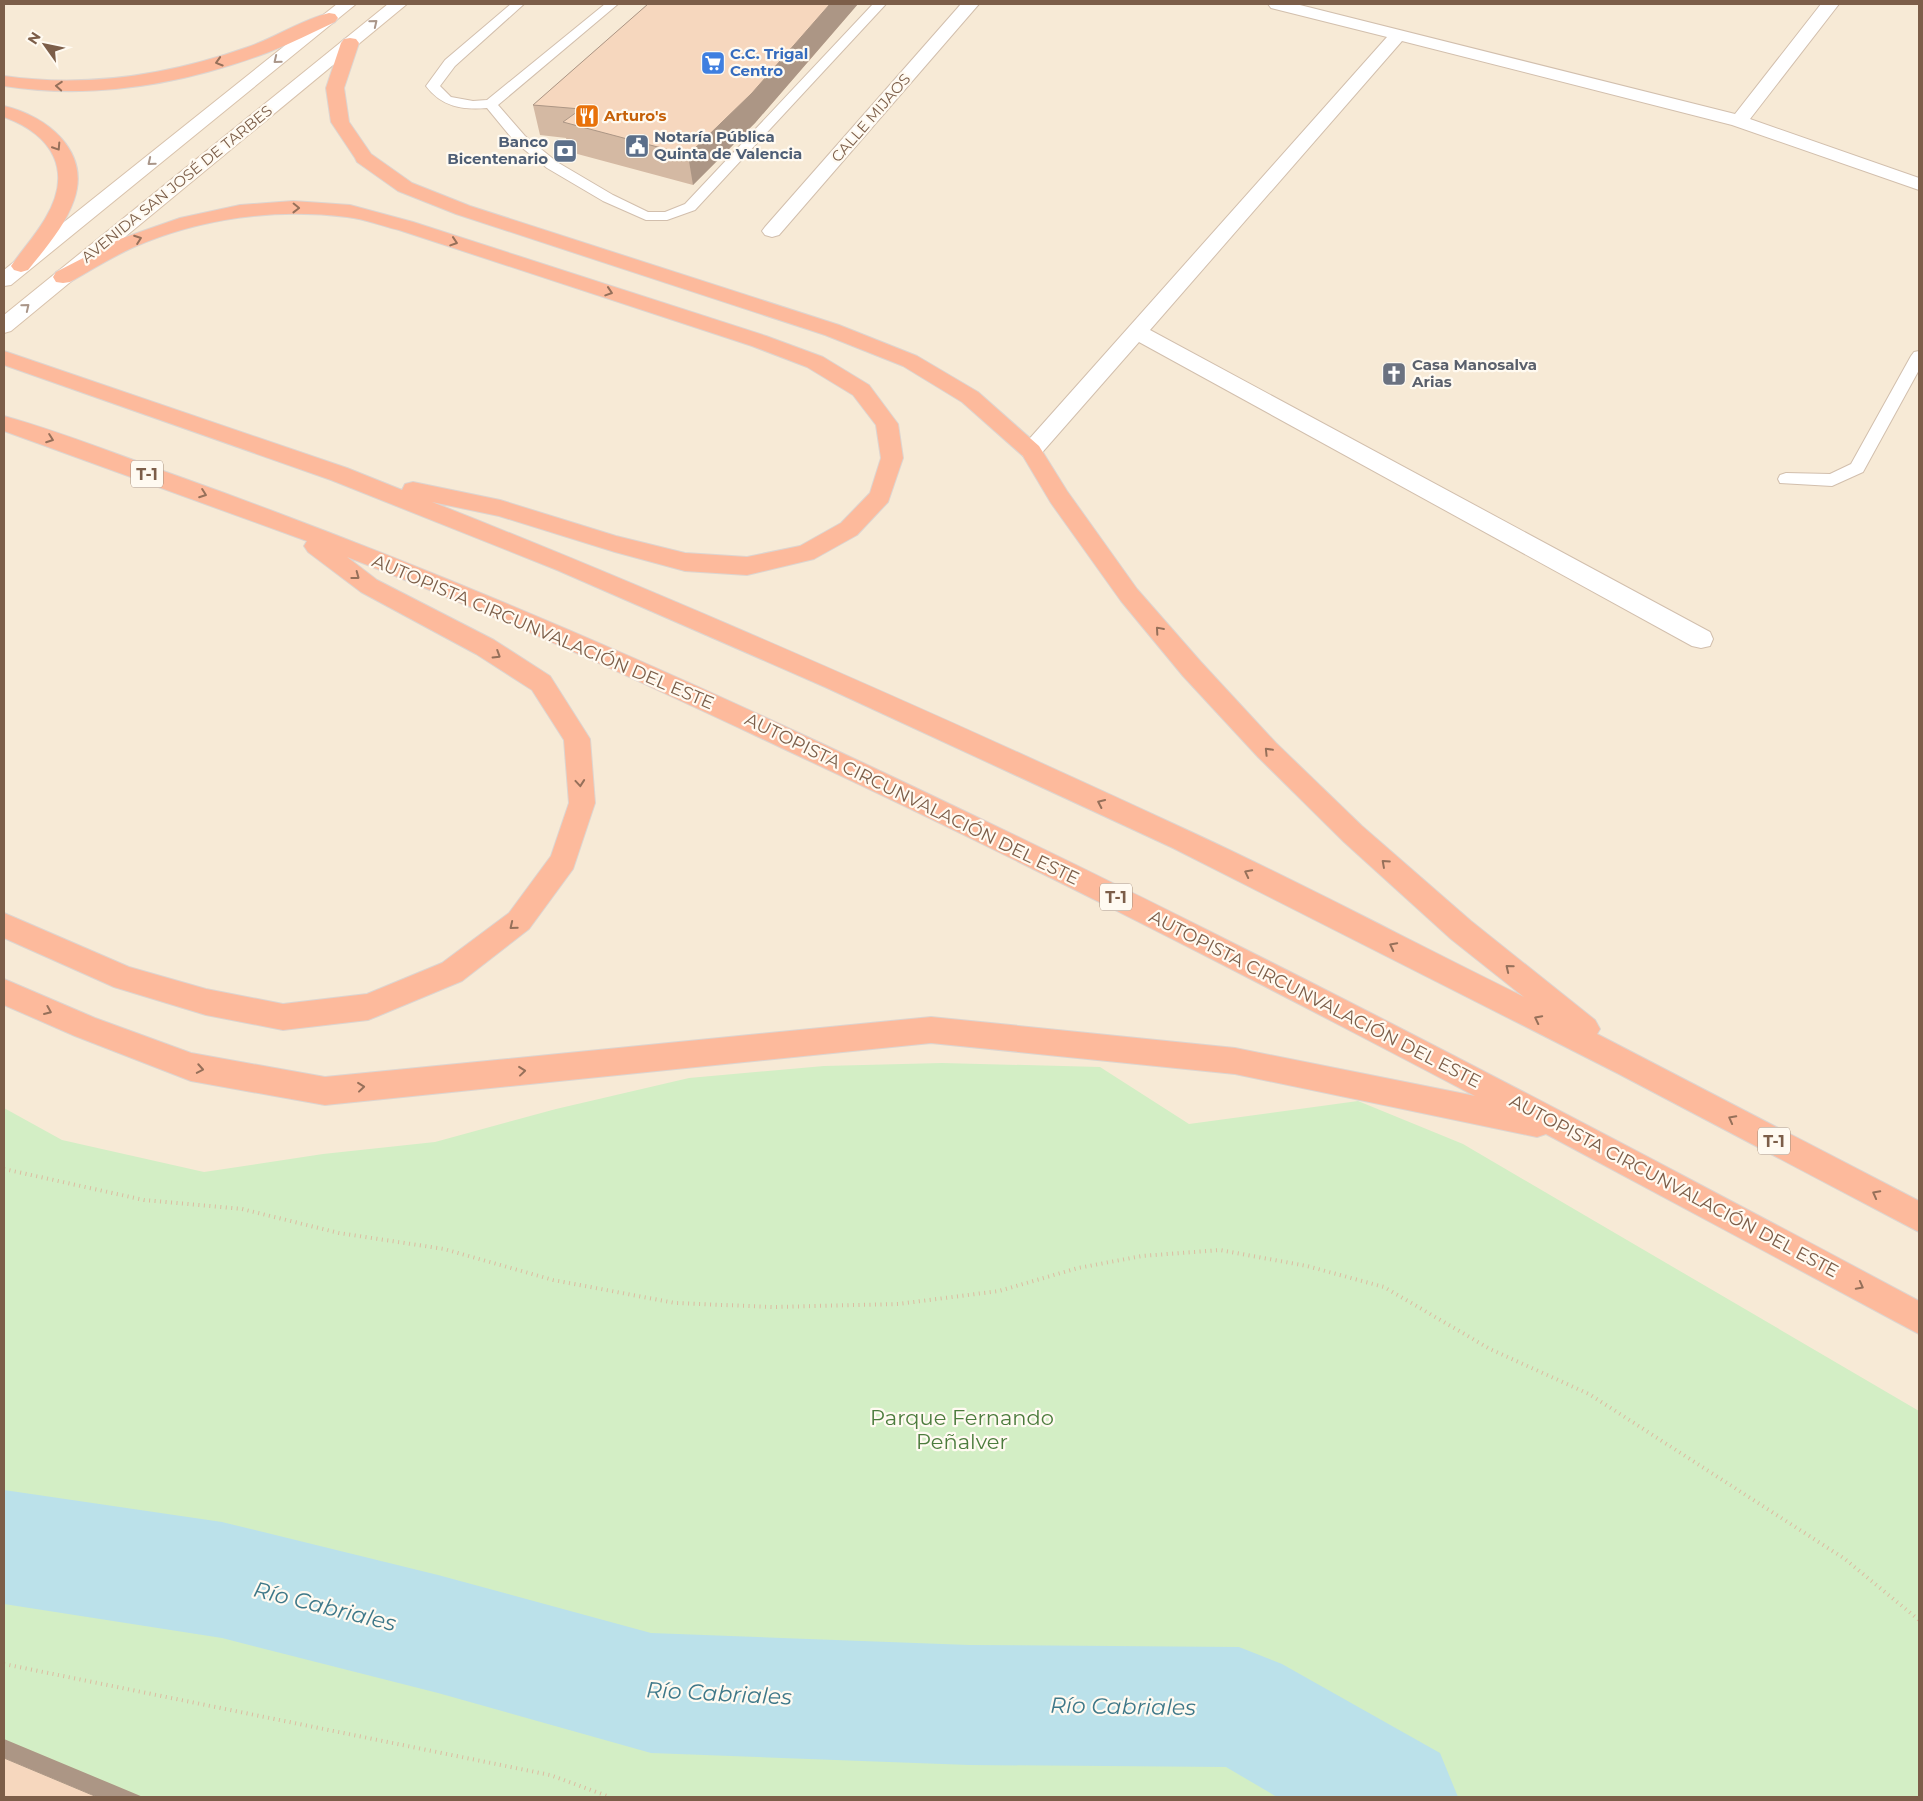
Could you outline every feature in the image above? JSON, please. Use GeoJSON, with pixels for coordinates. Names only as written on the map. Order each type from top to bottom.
{"type":"FeatureCollection","features":[{"type":"Feature","properties":{"kind":"highway"},"geometry":{"type":"LineString","coordinates":[[4,81],[68,86],[133,82],[197,69],[256,50],[329,18]]}},
{"type":"Feature","properties":{"kind":"highway"},"geometry":{"type":"LineString","coordinates":[[350,43],[335,88],[340,122],[364,158],[405,187],[463,210],[832,330],[910,361],[970,397],[1031,451],[1059,496],[1129,595],[1192,669],[1267,750],[1353,834],[1461,930],[1629,1064]]}},
{"type":"Feature","properties":{"kind":"highway"},"geometry":{"type":"LineString","coordinates":[[4,110],[13,113],[48,134],[66,161],[67,190],[53,223],[11,274]]}},
{"type":"Feature","properties":{"kind":"highway"},"geometry":{"type":"LineString","coordinates":[[56,283],[127,243],[180,224],[240,212],[284,208],[350,211],[443,238],[759,341],[815,362],[861,390],[887,424],[892,458],[880,496],[849,528],[806,553],[747,566],[685,562],[615,544],[500,508],[339,474]]}},
{"type":"Feature","properties":{"kind":"highway","name":"T-1"},"geometry":{"type":"LineString","coordinates":[[4,358],[339,474],[565,564],[852,688],[1182,840],[1629,1064],[1919,1217]]}},
{"type":"Feature","properties":{"kind":"highway","name":"AUTOPISTA CIRCUNVALACIÓN DEL ESTE"},"geometry":{"type":"LineString","coordinates":[[4,422],[289,525],[518,617],[790,739],[1136,907],[1572,1130],[1919,1318]]}},
{"type":"Feature","properties":{"kind":"highway"},"geometry":{"type":"LineString","coordinates":[[4,925],[124,978],[206,1002],[283,1017],[368,1007],[452,972],[519,921],[563,861],[582,803],[576,740],[541,683],[485,647],[369,586],[289,525]]}},
{"type":"Feature","properties":{"kind":"highway"},"geometry":{"type":"LineString","coordinates":[[4,992],[85,1027],[191,1067],[325,1090],[932,1030],[1235,1061],[1572,1130]]}},
{"type":"Feature","properties":{"kind":"street","name":"AVENIDA SAN JOSÉ DE TARBES"},"geometry":{"type":"LineString","coordinates":[[11,274],[347,4]]}},
{"type":"Feature","properties":{"kind":"street","name":"AVENIDA SAN JOSÉ DE TARBES"},"geometry":{"type":"LineString","coordinates":[[4,326],[398,4]]}},
{"type":"Feature","properties":{"kind":"street","name":"CALLE MIJAOS"},"geometry":{"type":"LineString","coordinates":[[772,231],[970,4]]}},
{"type":"Feature","properties":{"kind":"street"},"geometry":{"type":"LineString","coordinates":[[1277,4],[1739,121],[1919,184]]}},
{"type":"Feature","properties":{"kind":"street"},"geometry":{"type":"LineString","coordinates":[[1739,121],[1830,4]]}},
{"type":"Feature","properties":{"kind":"street"},"geometry":{"type":"LineString","coordinates":[[1031,451],[1398,35]]}},
{"type":"Feature","properties":{"kind":"street"},"geometry":{"type":"LineString","coordinates":[[1136,331],[1701,639]]}},
{"type":"Feature","properties":{"kind":"lane"},"geometry":{"type":"LineString","coordinates":[[518,4],[450,63],[433,86],[447,100],[473,105],[491,104],[612,4]]}},
{"type":"Feature","properties":{"kind":"lane"},"geometry":{"type":"LineString","coordinates":[[491,104],[520,139],[552,165],[608,198],[646,216],[666,216],[690,207],[880,4]]}},
{"type":"Feature","properties":{"kind":"lane"},"geometry":{"type":"LineString","coordinates":[[1786,479],[1832,480],[1857,468],[1919,356]]}},
{"type":"Feature","properties":{"kind":"path"},"geometry":{"type":"LineString","coordinates":[[4,1169],[144,1200],[242,1209],[339,1232],[444,1249],[553,1280],[675,1303],[773,1306],[898,1304],[1000,1291],[1078,1268],[1142,1256],[1220,1250],[1307,1266],[1384,1287],[1490,1349],[1589,1394],[1845,1559],[1919,1620]]}},
{"type":"Feature","properties":{"kind":"path"},"geometry":{"type":"LineString","coordinates":[[4,1664],[550,1775],[610,1797]]}},
{"type":"Feature","properties":{"kind":"shaded area"},"geometry":{"type":"Polygon","coordinates":[[[4,4],[1919,4],[1919,1797],[4,1797],[4,4]]]}},
{"type":"Feature","properties":{"kind":"green space","name":"Parque Fernando Peñalver"},"geometry":{"type":"Polygon","coordinates":[[[942,1063],[1100,1067],[1189,1124],[1358,1101],[1463,1144],[1919,1411],[1919,1797],[4,1797],[4,1108],[62,1140],[204,1172],[323,1154],[435,1142],[556,1109],[689,1078],[824,1066],[942,1063]]]}},
{"type":"Feature","properties":{"kind":"building","name":"C.C. Trigal Centro"},"geometry":{"type":"Polygon","coordinates":[[[648,4],[830,4],[752,93],[688,155],[563,122],[581,109],[533,105],[648,4]]]}},
{"type":"Feature","properties":{"kind":"building"},"geometry":{"type":"Polygon","coordinates":[[[4,1758],[97,1797],[4,1797],[4,1758]]]}},
{"type":"Feature","properties":{"kind":"waterway","name":"Río Cabriales"},"geometry":{"type":"LineString","coordinates":[[4,1547],[222,1580],[438,1634],[651,1693],[969,1705],[1239,1707],[1396,1797]]}},
{"type":"Feature","properties":{"kind":"place","name":"C.C. Trigal Centro"},"geometry":{"type":"Point","coordinates":[713,63]}},
{"type":"Feature","properties":{"kind":"place","name":"Arturo's"},"geometry":{"type":"Point","coordinates":[587,116]}},
{"type":"Feature","properties":{"kind":"place","name":"Notaría Pública Quinta de Valencia"},"geometry":{"type":"Point","coordinates":[637,146]}},
{"type":"Feature","properties":{"kind":"place","name":"Banco Bicentenario"},"geometry":{"type":"Point","coordinates":[565,151]}},
{"type":"Feature","properties":{"kind":"place","name":"Casa Manosalva Arias"},"geometry":{"type":"Point","coordinates":[1394,374]}}]}
